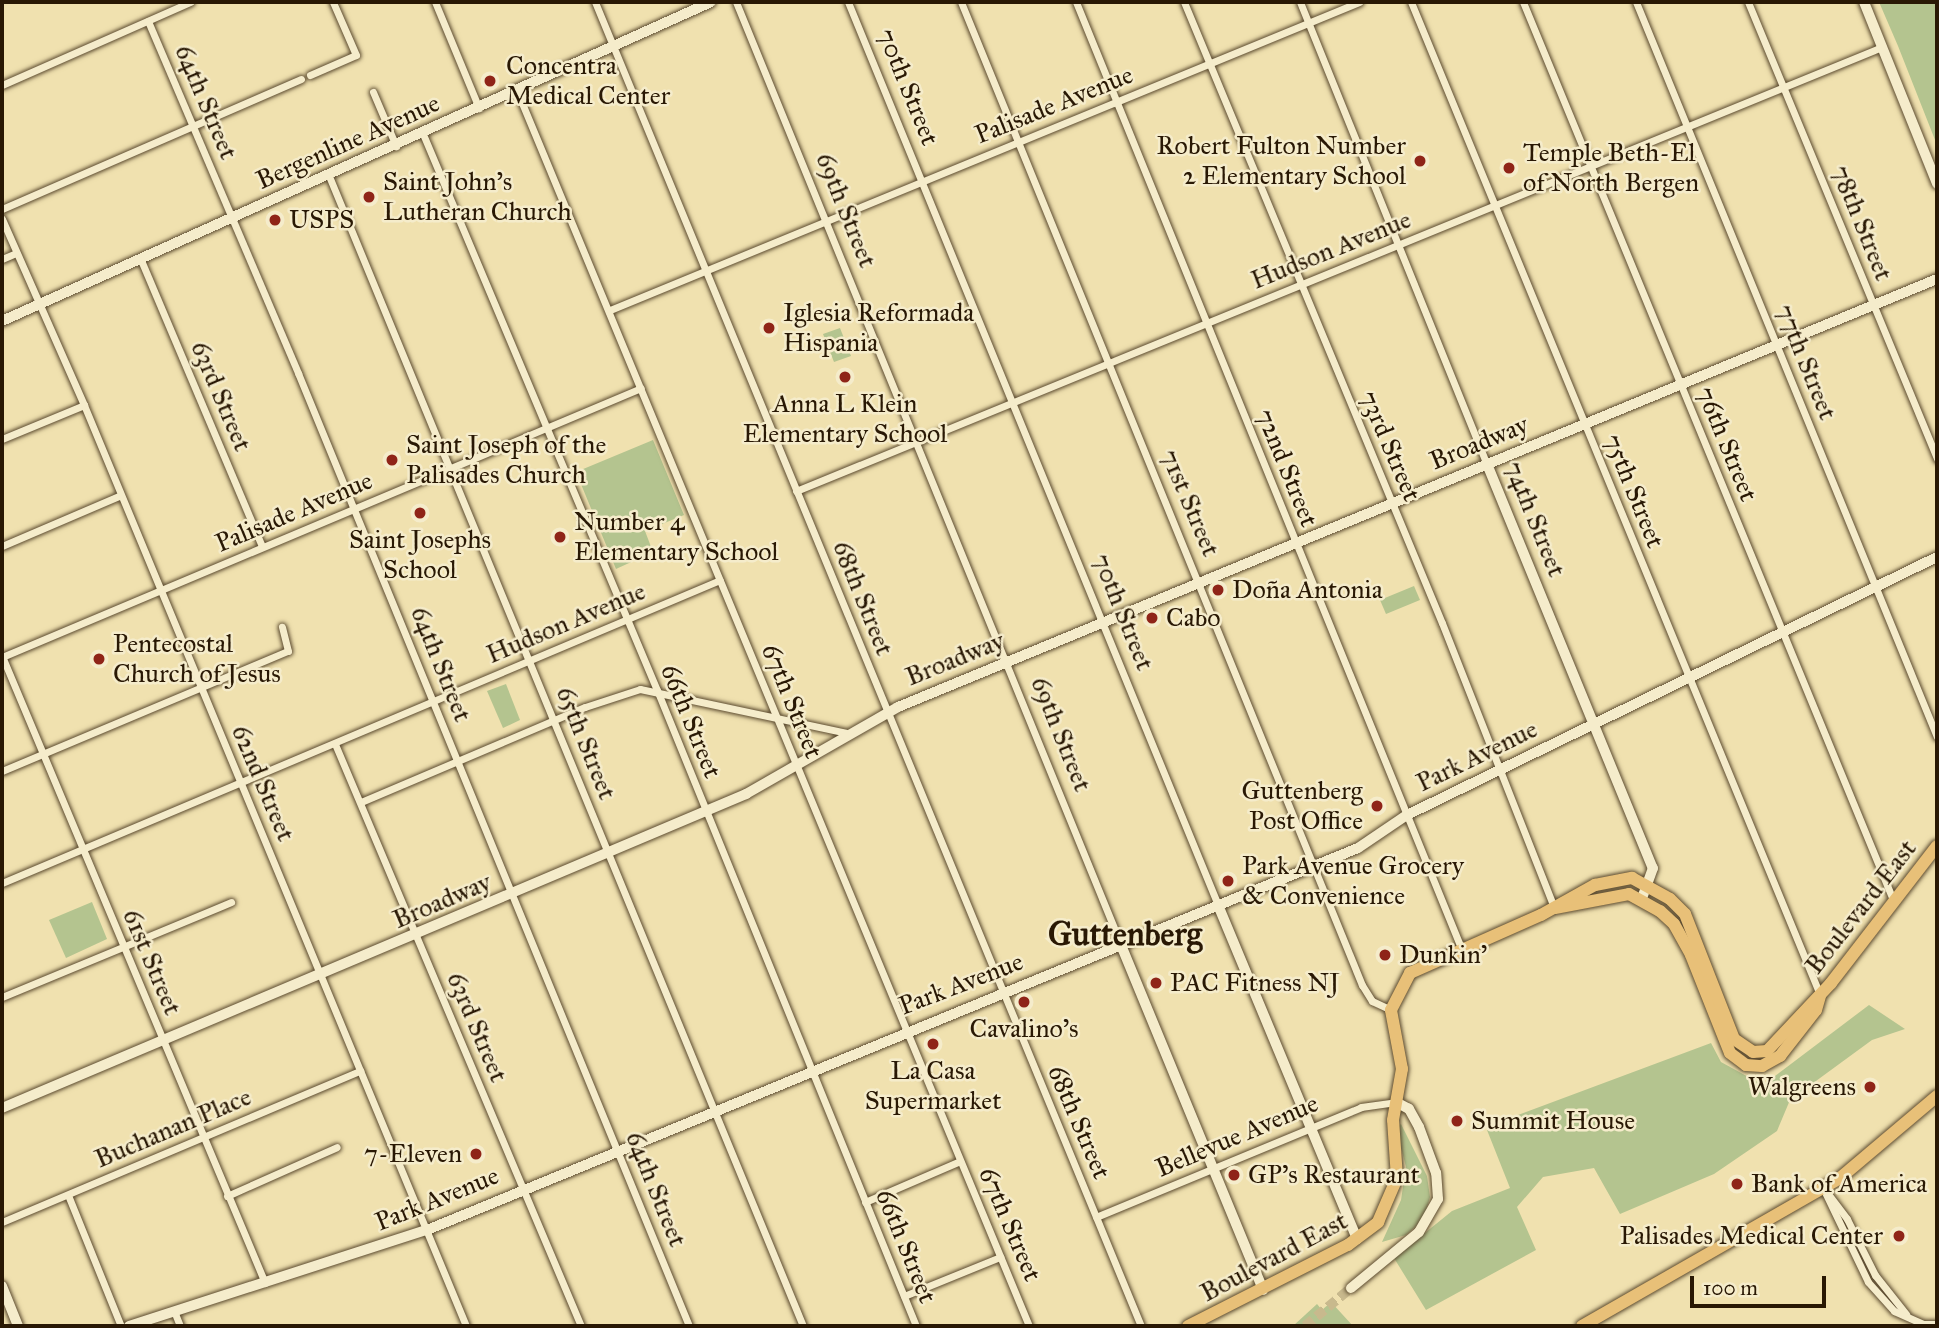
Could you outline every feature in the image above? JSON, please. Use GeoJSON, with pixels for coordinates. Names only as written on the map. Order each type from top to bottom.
{"type":"FeatureCollection","features":[{"type":"Feature","properties":{"kind":"main road","name":"Boulevard East"},"geometry":{"type":"LineString","coordinates":[[1554,908],[1570,896],[1617,878],[1648,885],[1685,914],[1730,1029],[1746,1049],[1760,1052],[1773,1047],[1820,996],[1937,846]]}},
{"type":"Feature","properties":{"kind":"main road","name":"Boulevard East"},"geometry":{"type":"LineString","coordinates":[[1188,1326],[1263,1290],[1357,1239],[1376,1225],[1393,1196],[1397,1178],[1393,1120],[1402,1069],[1391,1010],[1410,973],[1554,908],[1618,894],[1642,899],[1674,924],[1691,955],[1723,1039],[1738,1060],[1754,1067],[1772,1062],[1816,1010],[1820,996]]}},
{"type":"Feature","properties":{"kind":"main road"},"geometry":{"type":"LineString","coordinates":[[1582,1326],[1823,1188],[1867,1159],[1937,1096]]}},
{"type":"Feature","properties":{"kind":"street"},"geometry":{"type":"LineString","coordinates":[[2,85],[190,2]]}},
{"type":"Feature","properties":{"kind":"street"},"geometry":{"type":"LineString","coordinates":[[310,75],[356,55],[333,2]]}},
{"type":"Feature","properties":{"kind":"street"},"geometry":{"type":"LineString","coordinates":[[435,2],[479,108]]}},
{"type":"Feature","properties":{"kind":"street","name":"68th Street"},"geometry":{"type":"LineString","coordinates":[[595,2],[1141,1326]]}},
{"type":"Feature","properties":{"kind":"street","name":"Bergenline Avenue"},"geometry":{"type":"LineString","coordinates":[[2,321],[423,134],[711,2]]}},
{"type":"Feature","properties":{"kind":"street","name":"69th Street"},"geometry":{"type":"LineString","coordinates":[[736,2],[1263,1290]]}},
{"type":"Feature","properties":{"kind":"street","name":"70th Street"},"geometry":{"type":"LineString","coordinates":[[848,2],[1357,1239]]}},
{"type":"Feature","properties":{"kind":"street","name":"71st Street"},"geometry":{"type":"LineString","coordinates":[[961,2],[1362,985],[1372,1001],[1391,1010]]}},
{"type":"Feature","properties":{"kind":"street","name":"72nd Street"},"geometry":{"type":"LineString","coordinates":[[1076,2],[1461,948]]}},
{"type":"Feature","properties":{"kind":"street","name":"73rd Street"},"geometry":{"type":"LineString","coordinates":[[1184,2],[1392,503],[1554,908]]}},
{"type":"Feature","properties":{"kind":"street","name":"74th Street"},"geometry":{"type":"LineString","coordinates":[[1300,2],[1653,868],[1642,899]]}},
{"type":"Feature","properties":{"kind":"street","name":"Palisade Avenue"},"geometry":{"type":"LineString","coordinates":[[610,310],[1359,2]]}},
{"type":"Feature","properties":{"kind":"street","name":"75th Street"},"geometry":{"type":"LineString","coordinates":[[1410,2],[1820,996]]}},
{"type":"Feature","properties":{"kind":"street","name":"76th Street"},"geometry":{"type":"LineString","coordinates":[[1523,2],[1894,902]]}},
{"type":"Feature","properties":{"kind":"street","name":"77th Street"},"geometry":{"type":"LineString","coordinates":[[1636,2],[1937,737]]}},
{"type":"Feature","properties":{"kind":"street","name":"78th Street"},"geometry":{"type":"LineString","coordinates":[[1748,2],[1937,459]]}},
{"type":"Feature","properties":{"kind":"street"},"geometry":{"type":"LineString","coordinates":[[1864,2],[1937,184]]}},
{"type":"Feature","properties":{"kind":"street","name":"64th Street"},"geometry":{"type":"LineString","coordinates":[[148,21],[354,509],[689,1326]]}},
{"type":"Feature","properties":{"kind":"street","name":"Hudson Avenue"},"geometry":{"type":"LineString","coordinates":[[796,491],[1882,47]]}},
{"type":"Feature","properties":{"kind":"street"},"geometry":{"type":"LineString","coordinates":[[2,209],[301,79]]}},
{"type":"Feature","properties":{"kind":"street","name":"67th Street"},"geometry":{"type":"LineString","coordinates":[[517,91],[1029,1326]]}},
{"type":"Feature","properties":{"kind":"street"},"geometry":{"type":"LineString","coordinates":[[373,92],[396,146]]}},
{"type":"Feature","properties":{"kind":"street","name":"66th Street"},"geometry":{"type":"LineString","coordinates":[[423,134],[625,621],[657,690],[916,1326]]}},
{"type":"Feature","properties":{"kind":"street","name":"65th Street"},"geometry":{"type":"LineString","coordinates":[[329,176],[803,1326]]}},
{"type":"Feature","properties":{"kind":"street","name":"62nd Street"},"geometry":{"type":"LineString","coordinates":[[2,219],[84,405],[466,1326]]}},
{"type":"Feature","properties":{"kind":"street"},"geometry":{"type":"LineString","coordinates":[[2,259],[16,253]]}},
{"type":"Feature","properties":{"kind":"street","name":"63rd Street"},"geometry":{"type":"LineString","coordinates":[[141,260],[262,547]]}},
{"type":"Feature","properties":{"kind":"street","name":"Broadway"},"geometry":{"type":"LineString","coordinates":[[2,1108],[513,896],[706,812],[797,767],[888,713],[1007,662],[1937,279]]}},
{"type":"Feature","properties":{"kind":"street","name":"Palisade Avenue"},"geometry":{"type":"LineString","coordinates":[[2,656],[641,388]]}},
{"type":"Feature","properties":{"kind":"street"},"geometry":{"type":"LineString","coordinates":[[2,439],[84,405]]}},
{"type":"Feature","properties":{"kind":"street"},"geometry":{"type":"LineString","coordinates":[[2,546],[121,495]]}},
{"type":"Feature","properties":{"kind":"street","name":"Park Avenue"},"geometry":{"type":"LineString","coordinates":[[129,1326],[427,1230],[907,1030],[1358,848],[1407,815],[1937,557]]}},
{"type":"Feature","properties":{"kind":"street","name":"Hudson Avenue"},"geometry":{"type":"LineString","coordinates":[[2,883],[720,580]]}},
{"type":"Feature","properties":{"kind":"street"},"geometry":{"type":"LineString","coordinates":[[2,771],[291,649],[282,627]]}},
{"type":"Feature","properties":{"kind":"street","name":"61st Street"},"geometry":{"type":"LineString","coordinates":[[2,656],[265,1283]]}},
{"type":"Feature","properties":{"kind":"street"},"geometry":{"type":"LineString","coordinates":[[361,802],[554,720],[629,692],[657,690],[854,735]]}},
{"type":"Feature","properties":{"kind":"street","name":"63rd Street"},"geometry":{"type":"LineString","coordinates":[[335,744],[581,1326]]}},
{"type":"Feature","properties":{"kind":"street"},"geometry":{"type":"LineString","coordinates":[[2,997],[231,902]]}},
{"type":"Feature","properties":{"kind":"street","name":"Buchanan Place"},"geometry":{"type":"LineString","coordinates":[[2,1222],[360,1071]]}},
{"type":"Feature","properties":{"kind":"street","name":"Bellevue Avenue"},"geometry":{"type":"LineString","coordinates":[[1096,1217],[1376,1101],[1396,1102]]}},
{"type":"Feature","properties":{"kind":"street"},"geometry":{"type":"LineString","coordinates":[[1352,1288],[1419,1232],[1438,1199],[1436,1173],[1419,1127],[1409,1109],[1396,1102]]}},
{"type":"Feature","properties":{"kind":"street"},"geometry":{"type":"LineString","coordinates":[[227,1196],[337,1147]]}},
{"type":"Feature","properties":{"kind":"street"},"geometry":{"type":"LineString","coordinates":[[865,1202],[960,1161]]}},
{"type":"Feature","properties":{"kind":"street"},"geometry":{"type":"LineString","coordinates":[[1823,1188],[1847,1219],[1875,1275],[1906,1314],[1923,1324],[1937,1324]]}},
{"type":"Feature","properties":{"kind":"street"},"geometry":{"type":"LineString","coordinates":[[68,1195],[121,1326]]}},
{"type":"Feature","properties":{"kind":"street"},"geometry":{"type":"LineString","coordinates":[[904,1296],[1000,1257]]}},
{"type":"Feature","properties":{"kind":"street"},"geometry":{"type":"LineString","coordinates":[[2,1286],[18,1326]]}},
{"type":"Feature","properties":{"kind":"street"},"geometry":{"type":"LineString","coordinates":[[174,1311],[180,1326]]}},
{"type":"Feature","properties":{"kind":"green space"},"geometry":{"type":"Polygon","coordinates":[[[1879,2],[1937,2],[1937,145],[1898,46],[1879,2]]]}},
{"type":"Feature","properties":{"kind":"green space"},"geometry":{"type":"Polygon","coordinates":[[[840,328],[851,356],[834,362],[823,334],[840,328]]]}},
{"type":"Feature","properties":{"kind":"green space"},"geometry":{"type":"Polygon","coordinates":[[[653,440],[684,515],[645,531],[653,552],[616,569],[576,472],[653,440]]]}},
{"type":"Feature","properties":{"kind":"green space"},"geometry":{"type":"Polygon","coordinates":[[[1414,586],[1420,600],[1386,614],[1380,600],[1414,586]]]}},
{"type":"Feature","properties":{"kind":"green space"},"geometry":{"type":"Polygon","coordinates":[[[506,684],[520,720],[503,728],[487,691],[506,684]]]}},
{"type":"Feature","properties":{"kind":"green space"},"geometry":{"type":"Polygon","coordinates":[[[92,902],[107,939],[66,958],[49,920],[92,902]]]}},
{"type":"Feature","properties":{"kind":"green space"},"geometry":{"type":"Polygon","coordinates":[[[1869,1005],[1905,1029],[1872,1040],[1790,1100],[1777,1131],[1714,1174],[1620,1214],[1594,1168],[1543,1177],[1517,1207],[1536,1250],[1426,1310],[1394,1258],[1452,1211],[1510,1188],[1487,1130],[1502,1121],[1711,1043],[1721,1062],[1763,1085],[1869,1005]]]}},
{"type":"Feature","properties":{"kind":"green space"},"geometry":{"type":"Polygon","coordinates":[[[1401,1124],[1427,1176],[1430,1197],[1424,1219],[1406,1235],[1382,1242],[1401,1200],[1406,1167],[1396,1128],[1401,1124]]]}},
{"type":"Feature","properties":{"kind":"green space"},"geometry":{"type":"Polygon","coordinates":[[[1331,1302],[1353,1326],[1293,1326],[1317,1304],[1322,1310],[1331,1302]]]}},
{"type":"Feature","properties":{"kind":"tunnel"},"geometry":{"type":"LineString","coordinates":[[1305,1326],[1351,1288]]}},
{"type":"Feature","properties":{"kind":"place","name":"Concentra Medical Center"},"geometry":{"type":"Point","coordinates":[490,81]}},
{"type":"Feature","properties":{"kind":"place","name":"Robert Fulton Number 2 Elementary School"},"geometry":{"type":"Point","coordinates":[1420,161]}},
{"type":"Feature","properties":{"kind":"place","name":"Temple Beth-El of North Bergen"},"geometry":{"type":"Point","coordinates":[1509,168]}},
{"type":"Feature","properties":{"kind":"place","name":"Saint John's Lutheran Church"},"geometry":{"type":"Point","coordinates":[369,197]}},
{"type":"Feature","properties":{"kind":"place","name":"USPS"},"geometry":{"type":"Point","coordinates":[275,220]}},
{"type":"Feature","properties":{"kind":"place","name":"Iglesia Reformada Hispania"},"geometry":{"type":"Point","coordinates":[769,328]}},
{"type":"Feature","properties":{"kind":"place","name":"Anna L Klein Elementary School"},"geometry":{"type":"Point","coordinates":[845,377]}},
{"type":"Feature","properties":{"kind":"place","name":"Saint Joseph of the Palisades Church"},"geometry":{"type":"Point","coordinates":[392,460]}},
{"type":"Feature","properties":{"kind":"place","name":"Saint Josephs School"},"geometry":{"type":"Point","coordinates":[420,513]}},
{"type":"Feature","properties":{"kind":"place","name":"Number 4 Elementary School"},"geometry":{"type":"Point","coordinates":[560,537]}},
{"type":"Feature","properties":{"kind":"place","name":"Doña Antonia"},"geometry":{"type":"Point","coordinates":[1218,590]}},
{"type":"Feature","properties":{"kind":"place","name":"Cabo"},"geometry":{"type":"Point","coordinates":[1152,618]}},
{"type":"Feature","properties":{"kind":"place","name":"Pentecostal Church of Jesus"},"geometry":{"type":"Point","coordinates":[99,659]}},
{"type":"Feature","properties":{"kind":"place","name":"Guttenberg Post Office"},"geometry":{"type":"Point","coordinates":[1377,806]}},
{"type":"Feature","properties":{"kind":"place","name":"Park Avenue Grocery & Convenience"},"geometry":{"type":"Point","coordinates":[1228,881]}},
{"type":"Feature","properties":{"kind":"place","name":"Dunkin'"},"geometry":{"type":"Point","coordinates":[1385,955]}},
{"type":"Feature","properties":{"kind":"place","name":"PAC Fitness NJ"},"geometry":{"type":"Point","coordinates":[1156,983]}},
{"type":"Feature","properties":{"kind":"place","name":"Cavalino's"},"geometry":{"type":"Point","coordinates":[1024,1002]}},
{"type":"Feature","properties":{"kind":"place","name":"La Casa Supermarket"},"geometry":{"type":"Point","coordinates":[933,1044]}},
{"type":"Feature","properties":{"kind":"place","name":"Walgreens"},"geometry":{"type":"Point","coordinates":[1870,1087]}},
{"type":"Feature","properties":{"kind":"place","name":"Summit House"},"geometry":{"type":"Point","coordinates":[1457,1121]}},
{"type":"Feature","properties":{"kind":"place","name":"7-Eleven"},"geometry":{"type":"Point","coordinates":[476,1154]}},
{"type":"Feature","properties":{"kind":"place","name":"GP's Restaurant"},"geometry":{"type":"Point","coordinates":[1234,1175]}},
{"type":"Feature","properties":{"kind":"place","name":"Bank of America"},"geometry":{"type":"Point","coordinates":[1737,1184]}},
{"type":"Feature","properties":{"kind":"place","name":"Palisades Medical Center"},"geometry":{"type":"Point","coordinates":[1899,1236]}},
{"type":"Feature","properties":{"kind":"district","name":"Guttenberg"},"geometry":{"type":"Point","coordinates":[1125,935]}}]}
